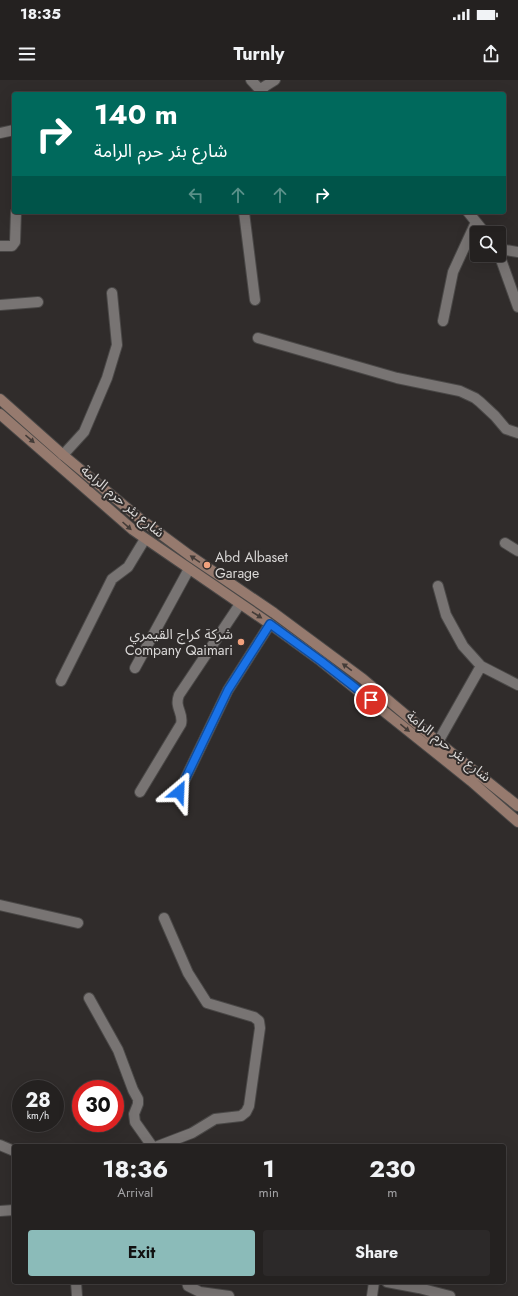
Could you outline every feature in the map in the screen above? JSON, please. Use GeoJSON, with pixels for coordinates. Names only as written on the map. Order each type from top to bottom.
{"type":"FeatureCollection","features":[{"type":"Feature","properties":{"kind":"main road","name":"شارع بئر حرم الرامة"},"geometry":{"type":"LineString","coordinates":[[0,399],[63,455],[139,518],[189,555],[274,613],[363,679],[518,806]]}},
{"type":"Feature","properties":{"kind":"main road","name":"شارع بئر حرم الرامة"},"geometry":{"type":"LineString","coordinates":[[0,414],[133,530],[270,624],[321,661],[371,700],[518,822]]}},
{"type":"Feature","properties":{"kind":"street"},"geometry":{"type":"LineString","coordinates":[[251,80],[260,92],[276,80]]}},
{"type":"Feature","properties":{"kind":"street"},"geometry":{"type":"LineString","coordinates":[[0,133],[12,130]]}},
{"type":"Feature","properties":{"kind":"street"},"geometry":{"type":"LineString","coordinates":[[0,246],[11,246],[16,242],[16,214]]}},
{"type":"Feature","properties":{"kind":"street"},"geometry":{"type":"LineString","coordinates":[[244,214],[255,300]]}},
{"type":"Feature","properties":{"kind":"street"},"geometry":{"type":"LineString","coordinates":[[470,214],[479,226]]}},
{"type":"Feature","properties":{"kind":"street"},"geometry":{"type":"LineString","coordinates":[[443,321],[453,272],[476,222]]}},
{"type":"Feature","properties":{"kind":"street"},"geometry":{"type":"LineString","coordinates":[[506,250],[518,252]]}},
{"type":"Feature","properties":{"kind":"street"},"geometry":{"type":"LineString","coordinates":[[502,262],[518,308]]}},
{"type":"Feature","properties":{"kind":"street"},"geometry":{"type":"LineString","coordinates":[[63,455],[84,432],[107,378],[117,344],[112,293]]}},
{"type":"Feature","properties":{"kind":"street"},"geometry":{"type":"LineString","coordinates":[[0,305],[38,302]]}},
{"type":"Feature","properties":{"kind":"street"},"geometry":{"type":"LineString","coordinates":[[258,338],[398,378],[460,391],[480,402],[506,429],[518,433]]}},
{"type":"Feature","properties":{"kind":"street"},"geometry":{"type":"LineString","coordinates":[[61,681],[112,579],[128,567],[145,539]]}},
{"type":"Feature","properties":{"kind":"street"},"geometry":{"type":"LineString","coordinates":[[505,543],[518,551]]}},
{"type":"Feature","properties":{"kind":"street"},"geometry":{"type":"LineString","coordinates":[[135,668],[189,569]]}},
{"type":"Feature","properties":{"kind":"street"},"geometry":{"type":"LineString","coordinates":[[438,586],[446,615],[463,646],[482,666],[518,685]]}},
{"type":"Feature","properties":{"kind":"street"},"geometry":{"type":"LineString","coordinates":[[140,792],[181,724],[182,718],[177,703],[179,695],[240,604]]}},
{"type":"Feature","properties":{"kind":"street"},"geometry":{"type":"LineString","coordinates":[[179,792],[228,690],[270,624]]}},
{"type":"Feature","properties":{"kind":"street"},"geometry":{"type":"LineString","coordinates":[[438,742],[482,666]]}},
{"type":"Feature","properties":{"kind":"street"},"geometry":{"type":"LineString","coordinates":[[0,905],[78,923]]}},
{"type":"Feature","properties":{"kind":"street"},"geometry":{"type":"LineString","coordinates":[[163,1144],[192,1133],[215,1119],[239,1117],[246,1112],[249,1106],[260,1028],[258,1021],[254,1017],[206,1003],[188,973],[164,918]]}},
{"type":"Feature","properties":{"kind":"street"},"geometry":{"type":"LineString","coordinates":[[90,998],[118,1050],[133,1090],[138,1099],[138,1106],[134,1114],[135,1122],[151,1144]]}},
{"type":"Feature","properties":{"kind":"street"},"geometry":{"type":"LineString","coordinates":[[0,1144],[12,1150]]}},
{"type":"Feature","properties":{"kind":"street"},"geometry":{"type":"LineString","coordinates":[[0,1211],[12,1210]]}},
{"type":"Feature","properties":{"kind":"street"},"geometry":{"type":"LineString","coordinates":[[76,1284],[78,1296]]}},
{"type":"Feature","properties":{"kind":"street"},"geometry":{"type":"LineString","coordinates":[[188,1284],[188,1286],[200,1292],[229,1296]]}},
{"type":"Feature","properties":{"kind":"street"},"geometry":{"type":"LineString","coordinates":[[372,1296],[374,1284]]}},
{"type":"Feature","properties":{"kind":"street"},"geometry":{"type":"LineString","coordinates":[[398,1284],[450,1296]]}},
{"type":"Feature","properties":{"kind":"place","name":"Abd Albaset Garage"},"geometry":{"type":"Point","coordinates":[207,565]}},
{"type":"Feature","properties":{"kind":"place","name":"شركة كراج القيمري Company Qaimari"},"geometry":{"type":"Point","coordinates":[241,642]}},
{"type":"Feature","properties":{"kind":"route"},"geometry":{"type":"LineString","coordinates":[[179,792],[228,690],[270,624],[371,700]]}}]}
